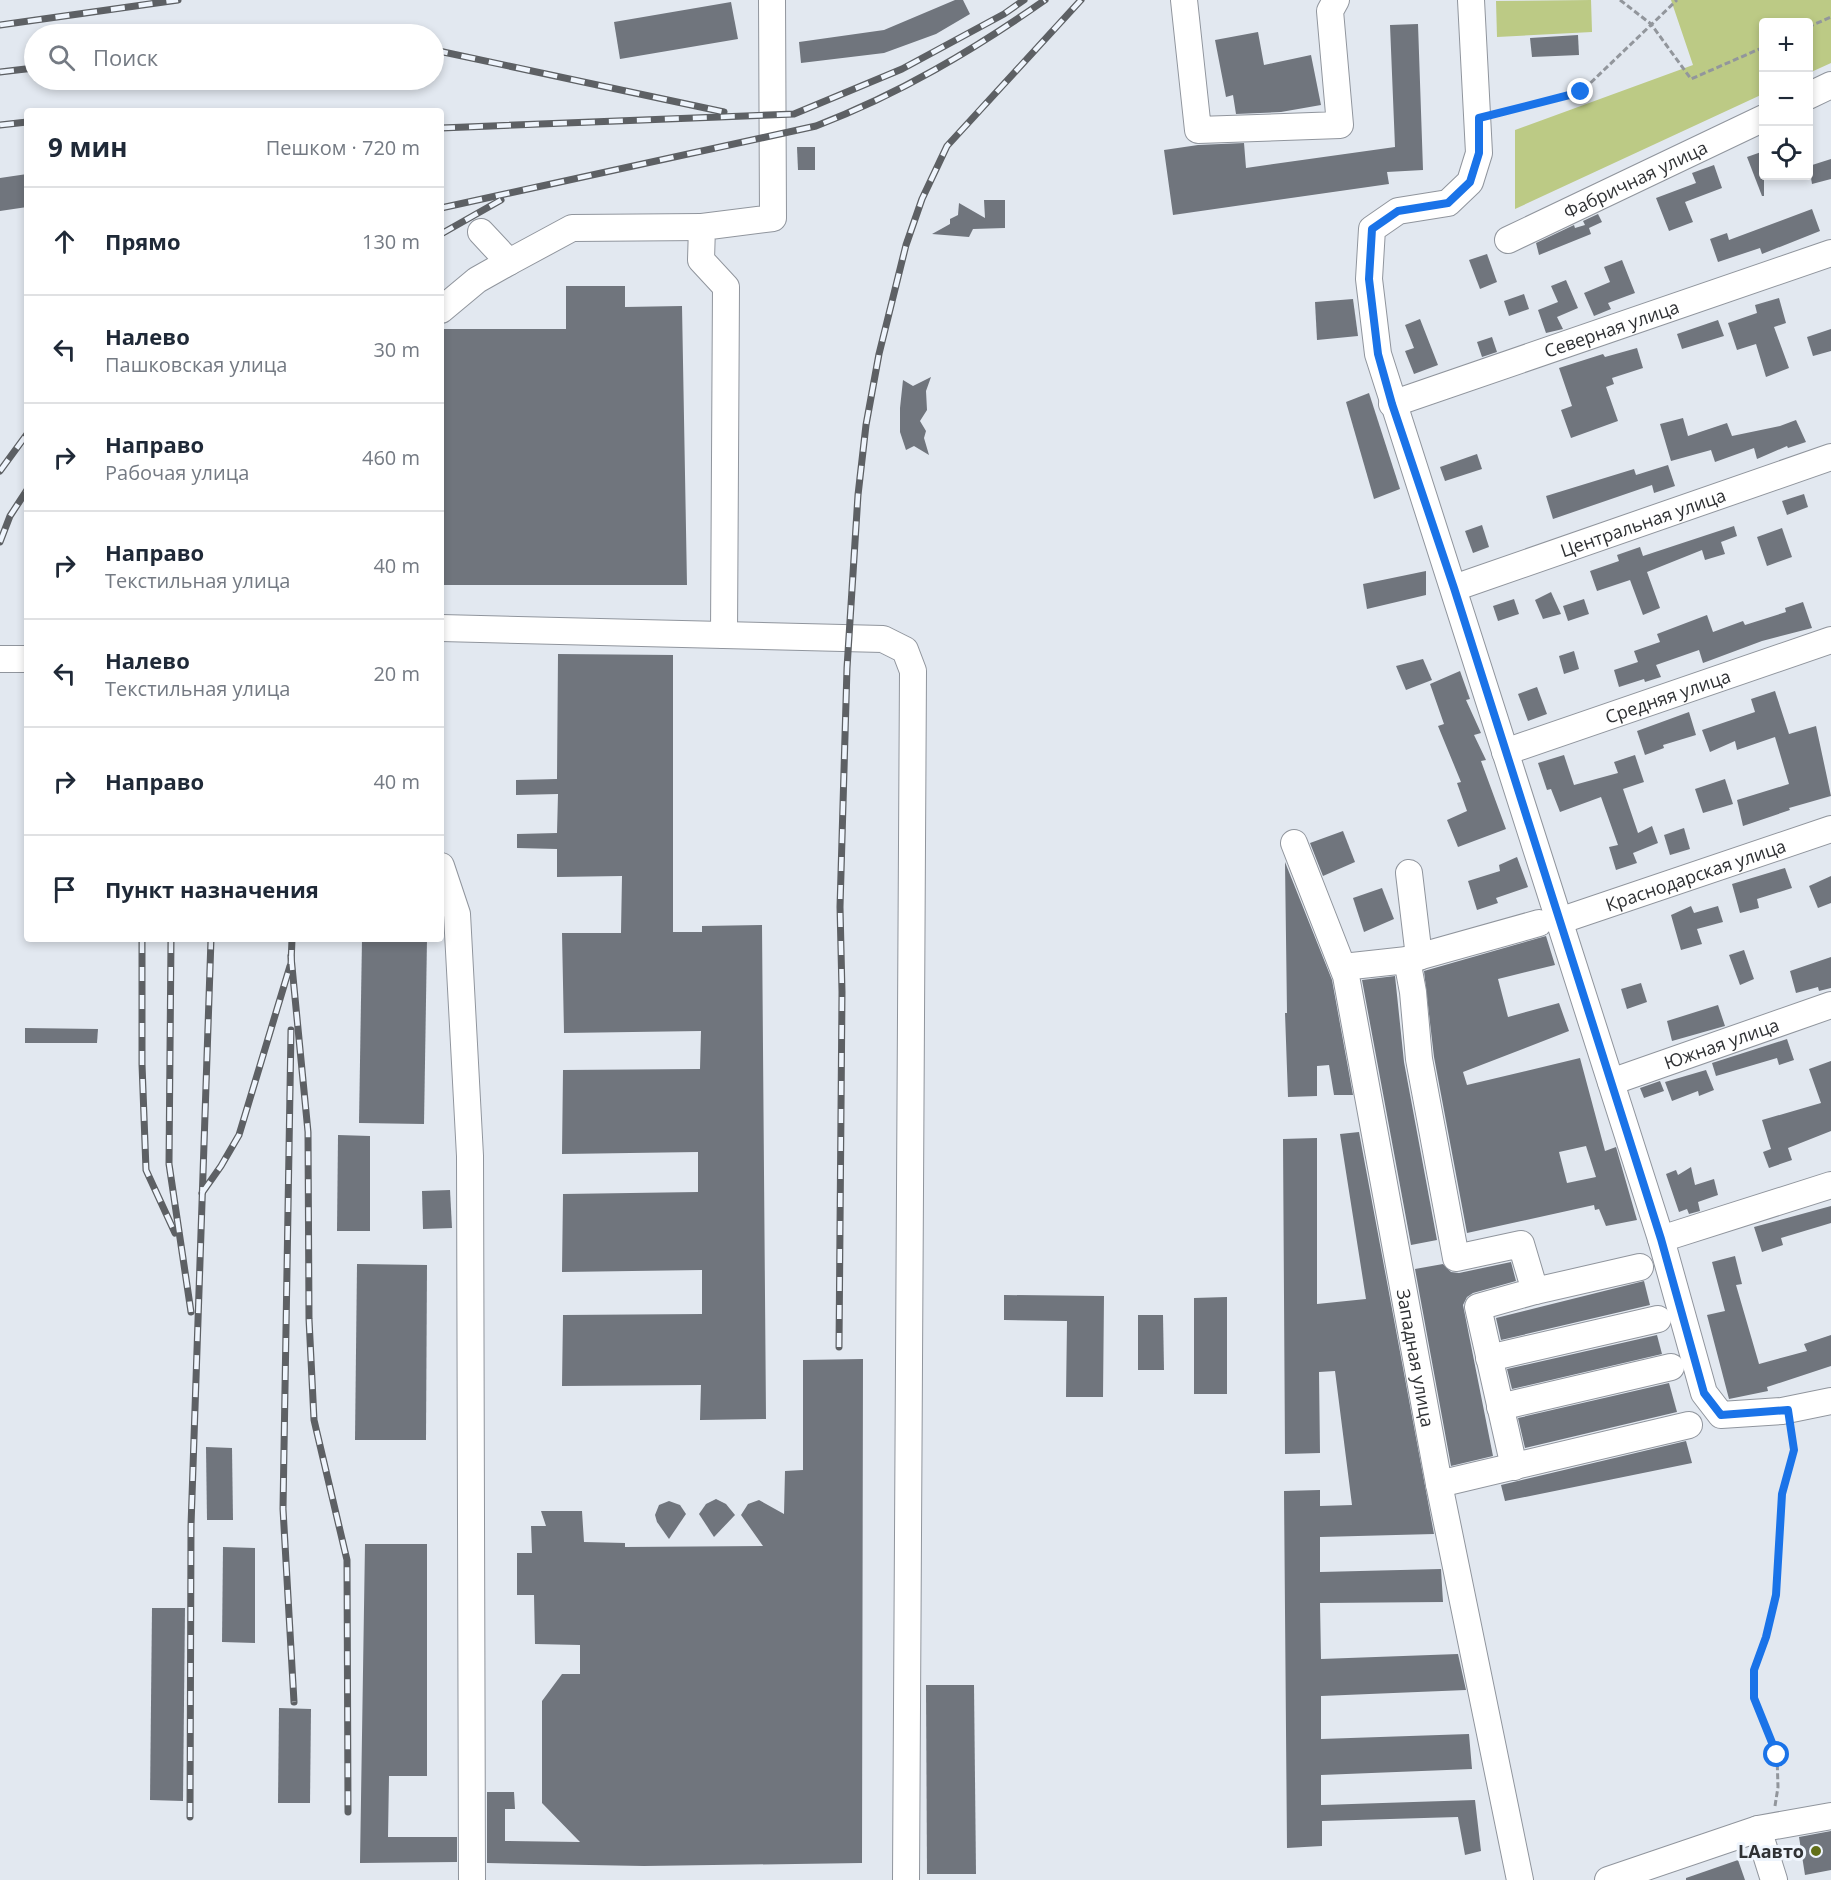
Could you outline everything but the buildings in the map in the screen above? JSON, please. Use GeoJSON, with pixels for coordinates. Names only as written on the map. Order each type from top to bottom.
{"type":"FeatureCollection","features":[{"type":"Feature","properties":{"kind":"street"},"geometry":{"type":"LineString","coordinates":[[444,308],[477,280],[572,228],[702,226],[773,218],[772,0]]}},
{"type":"Feature","properties":{"kind":"street"},"geometry":{"type":"LineString","coordinates":[[1184,0],[1198,129],[1340,125],[1330,11],[1336,0]]}},
{"type":"Feature","properties":{"kind":"street"},"geometry":{"type":"LineString","coordinates":[[1471,0],[1479,118],[1479,153],[1470,182],[1448,203],[1398,211],[1372,229],[1369,279],[1378,354],[1392,404],[1454,588],[1505,752],[1549,922],[1611,1082],[1661,1239],[1704,1393],[1721,1415],[1788,1410],[1831,1401]]}},
{"type":"Feature","properties":{"kind":"street"},"geometry":{"type":"LineString","coordinates":[[1813,94],[1831,85]]}},
{"type":"Feature","properties":{"kind":"street","name":"Фабричная улица"},"geometry":{"type":"LineString","coordinates":[[1508,240],[1759,120]]}},
{"type":"Feature","properties":{"kind":"street"},"geometry":{"type":"LineString","coordinates":[[702,226],[701,260],[726,287],[724,635]]}},
{"type":"Feature","properties":{"kind":"street"},"geometry":{"type":"LineString","coordinates":[[481,232],[509,262]]}},
{"type":"Feature","properties":{"kind":"street","name":"Северная улица"},"geometry":{"type":"LineString","coordinates":[[1392,404],[1831,253]]}},
{"type":"Feature","properties":{"kind":"street","name":"Центральная улица"},"geometry":{"type":"LineString","coordinates":[[1454,588],[1831,457]]}},
{"type":"Feature","properties":{"kind":"street"},"geometry":{"type":"LineString","coordinates":[[444,628],[883,639],[905,650],[913,670],[906,1880]]}},
{"type":"Feature","properties":{"kind":"street","name":"Средняя улица"},"geometry":{"type":"LineString","coordinates":[[1505,752],[1831,640]]}},
{"type":"Feature","properties":{"kind":"street"},"geometry":{"type":"LineString","coordinates":[[0,659],[24,659]]}},
{"type":"Feature","properties":{"kind":"street","name":"Краснодарская улица"},"geometry":{"type":"LineString","coordinates":[[1343,967],[1413,958],[1549,922],[1831,829]]}},
{"type":"Feature","properties":{"kind":"street","name":"Западная улица"},"geometry":{"type":"LineString","coordinates":[[1294,843],[1343,967],[1439,1484],[1520,1880]]}},
{"type":"Feature","properties":{"kind":"street"},"geometry":{"type":"LineString","coordinates":[[1409,873],[1413,992],[1419,1059],[1456,1258],[1521,1244],[1535,1291]]}},
{"type":"Feature","properties":{"kind":"street"},"geometry":{"type":"LineString","coordinates":[[444,875],[457,914],[470,1156],[472,1880]]}},
{"type":"Feature","properties":{"kind":"street","name":"Южная улица"},"geometry":{"type":"LineString","coordinates":[[1611,1082],[1831,1005]]}},
{"type":"Feature","properties":{"kind":"street"},"geometry":{"type":"LineString","coordinates":[[1661,1239],[1831,1185]]}},
{"type":"Feature","properties":{"kind":"street"},"geometry":{"type":"LineString","coordinates":[[1514,1467],[1478,1307],[1535,1291],[1640,1267]]}},
{"type":"Feature","properties":{"kind":"street"},"geometry":{"type":"LineString","coordinates":[[1489,1358],[1658,1319]]}},
{"type":"Feature","properties":{"kind":"street"},"geometry":{"type":"LineString","coordinates":[[1500,1407],[1671,1367]]}},
{"type":"Feature","properties":{"kind":"street"},"geometry":{"type":"LineString","coordinates":[[1439,1484],[1689,1425]]}},
{"type":"Feature","properties":{"kind":"street"},"geometry":{"type":"LineString","coordinates":[[1608,1880],[1765,1828],[1831,1816]]}},
{"type":"Feature","properties":{"kind":"street"},"geometry":{"type":"LineString","coordinates":[[1765,1828],[1774,1880]]}},
{"type":"Feature","properties":{"kind":"path"},"geometry":{"type":"LineString","coordinates":[[1621,0],[1651,24],[1691,79],[1759,49]]}},
{"type":"Feature","properties":{"kind":"path"},"geometry":{"type":"LineString","coordinates":[[1479,118],[1581,92],[1677,0]]}},
{"type":"Feature","properties":{"kind":"path"},"geometry":{"type":"LineString","coordinates":[[1813,25],[1831,17]]}},
{"type":"Feature","properties":{"kind":"path"},"geometry":{"type":"LineString","coordinates":[[1765,1828],[1778,1786],[1777,1755],[1754,1698],[1754,1670],[1766,1637],[1776,1595],[1782,1494],[1794,1450],[1788,1410]]}},
{"type":"Feature","properties":{"kind":"green space"},"geometry":{"type":"Polygon","coordinates":[[[1591,0],[1592,32],[1497,37],[1496,1],[1591,0]]]}},
{"type":"Feature","properties":{"kind":"green space"},"geometry":{"type":"Polygon","coordinates":[[[1671,0],[1831,0],[1831,63],[1813,71],[1813,18],[1759,18],[1759,96],[1515,209],[1515,130],[1693,65],[1671,0]]]}},
{"type":"Feature","properties":{"kind":"railway"},"geometry":{"type":"LineString","coordinates":[[0,25],[178,0]]}},
{"type":"Feature","properties":{"kind":"railway"},"geometry":{"type":"LineString","coordinates":[[444,128],[794,114],[902,69],[1004,14],[1024,0]]}},
{"type":"Feature","properties":{"kind":"railway"},"geometry":{"type":"LineString","coordinates":[[444,207],[816,126],[906,86],[990,37],[1045,0]]}},
{"type":"Feature","properties":{"kind":"railway"},"geometry":{"type":"LineString","coordinates":[[839,1347],[842,992],[840,907],[847,668],[858,495],[866,425],[879,354],[906,245],[922,199],[947,146],[1081,0]]}},
{"type":"Feature","properties":{"kind":"railway"},"geometry":{"type":"LineString","coordinates":[[444,52],[724,112]]}},
{"type":"Feature","properties":{"kind":"railway"},"geometry":{"type":"LineString","coordinates":[[0,72],[24,69]]}},
{"type":"Feature","properties":{"kind":"railway"},"geometry":{"type":"LineString","coordinates":[[0,125],[24,122]]}},
{"type":"Feature","properties":{"kind":"railway"},"geometry":{"type":"LineString","coordinates":[[444,232],[501,200]]}},
{"type":"Feature","properties":{"kind":"railway"},"geometry":{"type":"LineString","coordinates":[[0,471],[24,438]]}},
{"type":"Feature","properties":{"kind":"railway"},"geometry":{"type":"LineString","coordinates":[[0,542],[10,516],[24,495]]}},
{"type":"Feature","properties":{"kind":"railway"},"geometry":{"type":"LineString","coordinates":[[142,942],[142,1064],[146,1170],[175,1233]]}},
{"type":"Feature","properties":{"kind":"railway"},"geometry":{"type":"LineString","coordinates":[[171,942],[169,1164],[191,1312]]}},
{"type":"Feature","properties":{"kind":"railway"},"geometry":{"type":"LineString","coordinates":[[190,1817],[191,1526],[211,942]]}},
{"type":"Feature","properties":{"kind":"railway"},"geometry":{"type":"LineString","coordinates":[[291,964],[292,942]]}},
{"type":"Feature","properties":{"kind":"railway"},"geometry":{"type":"LineString","coordinates":[[291,956],[308,1132],[309,1319],[314,1420],[347,1560],[348,1812]]}},
{"type":"Feature","properties":{"kind":"railway"},"geometry":{"type":"LineString","coordinates":[[202,1193],[239,1135],[290,966]]}},
{"type":"Feature","properties":{"kind":"railway"},"geometry":{"type":"LineString","coordinates":[[291,1030],[283,1509],[294,1702]]}},
{"type":"Feature","properties":{"kind":"place","name":"LAавто"},"geometry":{"type":"Point","coordinates":[1816,1851]}},
{"type":"Feature","properties":{"kind":"route"},"geometry":{"type":"LineString","coordinates":[[1581,92],[1479,118],[1479,153],[1470,182],[1448,203],[1398,211],[1372,229],[1369,279],[1378,354],[1392,404],[1454,588],[1661,1239],[1704,1393],[1721,1415],[1788,1410],[1794,1450],[1782,1494],[1776,1595],[1766,1637],[1754,1670],[1754,1698],[1777,1755]]}}]}
